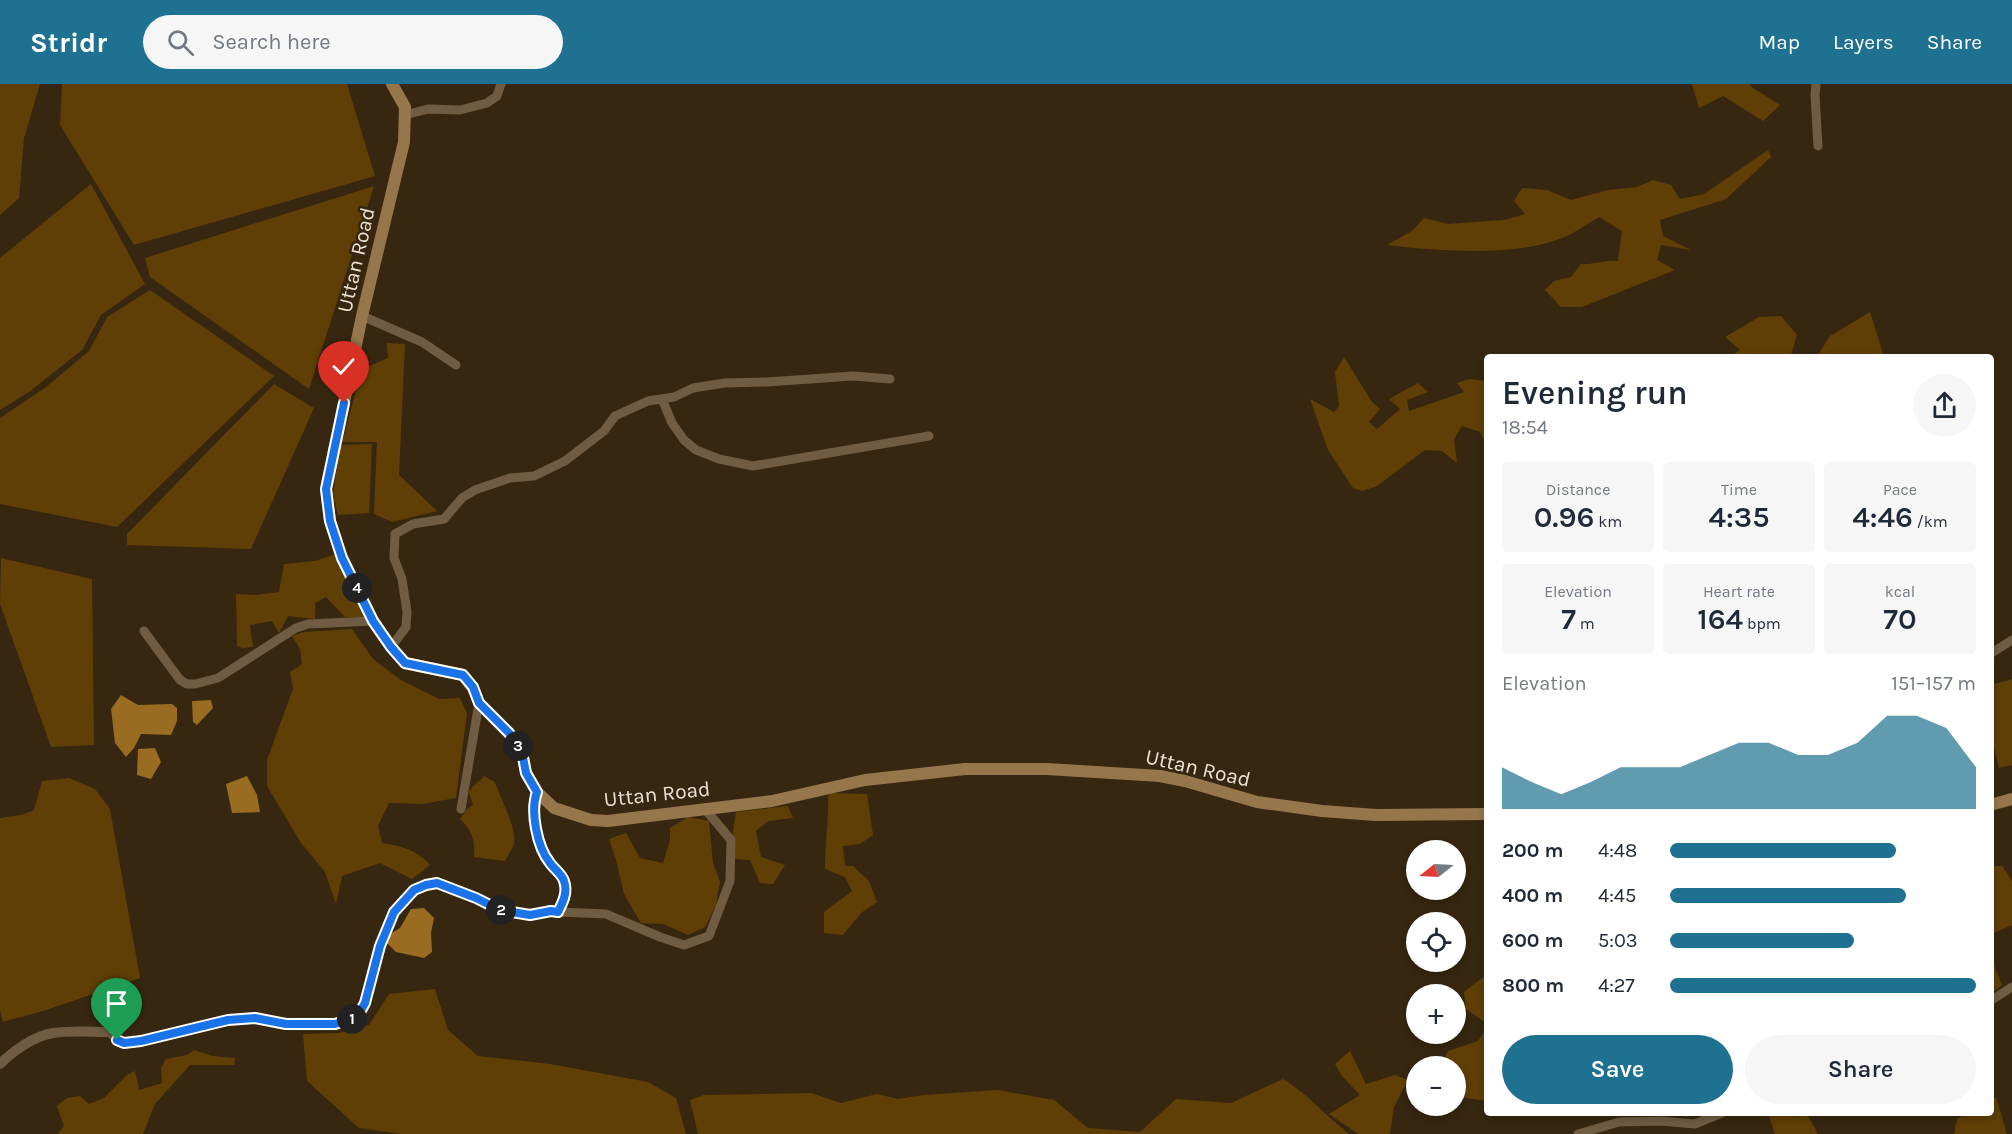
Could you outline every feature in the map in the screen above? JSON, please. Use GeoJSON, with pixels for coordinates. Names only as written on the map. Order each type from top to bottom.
{"type":"FeatureCollection","features":[{"type":"Feature","properties":{"kind":"main road","name":"Uttan Road"},"geometry":{"type":"LineString","coordinates":[[392,84],[405,107],[404,142],[362,316],[326,489],[330,521],[342,558],[373,621],[391,647],[405,663],[463,675],[473,687],[479,703],[509,733],[522,752],[526,773],[537,792],[554,808],[591,820],[608,821],[772,801],[903,774],[965,769],[1047,769],[1160,776],[1257,802],[1322,811],[1376,815],[1484,814]]}},
{"type":"Feature","properties":{"kind":"main road"},"geometry":{"type":"LineString","coordinates":[[1994,804],[2012,799]]}},
{"type":"Feature","properties":{"kind":"street"},"geometry":{"type":"LineString","coordinates":[[405,115],[428,109],[460,110],[487,103],[497,96],[501,84]]}},
{"type":"Feature","properties":{"kind":"street"},"geometry":{"type":"LineString","coordinates":[[1816,84],[1818,146]]}},
{"type":"Feature","properties":{"kind":"street"},"geometry":{"type":"LineString","coordinates":[[362,316],[422,342],[456,365]]}},
{"type":"Feature","properties":{"kind":"street"},"geometry":{"type":"LineString","coordinates":[[391,647],[406,627],[407,612],[402,579],[394,558],[395,534],[413,524],[444,519],[462,498],[475,490],[510,478],[534,476],[565,461],[604,431],[615,416],[648,401],[674,397],[693,388],[725,383],[853,376],[890,379]]}},
{"type":"Feature","properties":{"kind":"street"},"geometry":{"type":"LineString","coordinates":[[663,399],[672,423],[684,440],[696,450],[719,459],[753,466],[929,436]]}},
{"type":"Feature","properties":{"kind":"street"},"geometry":{"type":"LineString","coordinates":[[144,631],[180,680],[187,684],[195,684],[218,678],[296,628],[308,624],[373,621]]}},
{"type":"Feature","properties":{"kind":"street"},"geometry":{"type":"LineString","coordinates":[[1994,651],[2012,640]]}},
{"type":"Feature","properties":{"kind":"street"},"geometry":{"type":"LineString","coordinates":[[461,809],[479,703]]}},
{"type":"Feature","properties":{"kind":"street"},"geometry":{"type":"LineString","coordinates":[[537,792],[533,809],[540,845],[549,862],[565,882],[564,899],[558,912]]}},
{"type":"Feature","properties":{"kind":"street"},"geometry":{"type":"LineString","coordinates":[[0,1064],[30,1042],[51,1033],[110,1032],[117,1040],[124,1043],[228,1020],[255,1018],[286,1024],[335,1024],[351,1019],[360,1012],[365,1003],[380,946],[394,912],[414,890],[437,883],[500,910],[530,915],[551,911],[606,914],[684,945],[709,936],[730,881],[731,840],[705,809]]}},
{"type":"Feature","properties":{"kind":"street"},"geometry":{"type":"LineString","coordinates":[[1994,998],[2012,987]]}},
{"type":"Feature","properties":{"kind":"street"},"geometry":{"type":"LineString","coordinates":[[1578,1134],[1599,1131],[1619,1122],[1661,1121],[1695,1124],[1715,1116]]}},
{"type":"Feature","properties":{"kind":"shaded area"},"geometry":{"type":"Polygon","coordinates":[[[0,84],[40,84],[24,138],[19,198],[0,215],[0,84]]]}},
{"type":"Feature","properties":{"kind":"shaded area"},"geometry":{"type":"Polygon","coordinates":[[[62,84],[347,84],[375,176],[134,245],[60,125],[62,84]]]}},
{"type":"Feature","properties":{"kind":"shaded area"},"geometry":{"type":"Polygon","coordinates":[[[1692,84],[1750,84],[1780,105],[1763,121],[1723,96],[1699,108],[1692,84]]]}},
{"type":"Feature","properties":{"kind":"shaded area"},"geometry":{"type":"Polygon","coordinates":[[[1768,150],[1771,157],[1726,199],[1660,220],[1663,236],[1691,250],[1661,245],[1657,260],[1675,270],[1582,307],[1561,307],[1545,290],[1554,281],[1571,277],[1581,264],[1618,261],[1622,231],[1599,217],[1562,238],[1522,248],[1476,251],[1387,245],[1412,231],[1424,218],[1448,224],[1504,220],[1525,214],[1514,201],[1522,188],[1547,190],[1571,200],[1608,190],[1637,187],[1653,180],[1671,185],[1680,199],[1704,194],[1768,150]]]}},
{"type":"Feature","properties":{"kind":"shaded area"},"geometry":{"type":"Polygon","coordinates":[[[91,184],[145,284],[101,315],[82,350],[29,392],[0,410],[0,258],[91,184]]]}},
{"type":"Feature","properties":{"kind":"shaded area"},"geometry":{"type":"Polygon","coordinates":[[[374,186],[309,389],[150,277],[145,258],[374,186]]]}},
{"type":"Feature","properties":{"kind":"shaded area"},"geometry":{"type":"Polygon","coordinates":[[[150,290],[274,376],[117,527],[0,504],[0,418],[46,387],[89,351],[107,317],[150,290]]]}},
{"type":"Feature","properties":{"kind":"shaded area"},"geometry":{"type":"Polygon","coordinates":[[[1870,312],[1883,354],[1819,354],[1830,336],[1870,312]]]}},
{"type":"Feature","properties":{"kind":"shaded area"},"geometry":{"type":"Polygon","coordinates":[[[1781,316],[1797,335],[1791,354],[1734,354],[1740,350],[1725,337],[1759,317],[1781,316]]]}},
{"type":"Feature","properties":{"kind":"shaded area"},"geometry":{"type":"Polygon","coordinates":[[[387,343],[405,344],[399,475],[437,511],[392,522],[374,514],[377,442],[342,442],[362,369],[388,358],[387,343]]]}},
{"type":"Feature","properties":{"kind":"shaded area"},"geometry":{"type":"Polygon","coordinates":[[[1344,357],[1372,402],[1380,409],[1369,422],[1377,429],[1400,409],[1389,399],[1418,383],[1428,392],[1407,400],[1409,411],[1464,392],[1457,383],[1470,379],[1484,381],[1484,442],[1480,432],[1462,426],[1454,439],[1457,463],[1442,451],[1425,450],[1377,486],[1362,491],[1353,488],[1328,450],[1310,399],[1334,412],[1339,406],[1335,372],[1344,357]]]}},
{"type":"Feature","properties":{"kind":"shaded area"},"geometry":{"type":"Polygon","coordinates":[[[274,384],[314,408],[251,549],[127,545],[127,534],[274,384]]]}},
{"type":"Feature","properties":{"kind":"shaded area"},"geometry":{"type":"Polygon","coordinates":[[[372,444],[369,513],[338,515],[333,494],[340,445],[372,444]]]}},
{"type":"Feature","properties":{"kind":"shaded area"},"geometry":{"type":"Polygon","coordinates":[[[336,554],[369,618],[345,617],[326,597],[315,603],[315,619],[288,616],[279,633],[272,621],[250,625],[253,647],[237,646],[236,594],[256,595],[279,592],[284,564],[315,561],[336,554]]]}},
{"type":"Feature","properties":{"kind":"shaded area"},"geometry":{"type":"Polygon","coordinates":[[[1,558],[92,579],[94,745],[51,747],[0,604],[1,558]]]}},
{"type":"Feature","properties":{"kind":"shaded area"},"geometry":{"type":"Polygon","coordinates":[[[352,629],[373,659],[401,680],[439,699],[460,698],[467,713],[456,798],[422,804],[389,803],[378,826],[382,843],[408,850],[420,856],[430,865],[412,879],[380,863],[342,876],[336,904],[325,872],[301,843],[267,786],[267,760],[293,689],[290,672],[302,664],[300,649],[292,636],[304,632],[352,629]]]}},
{"type":"Feature","properties":{"kind":"shaded area"},"geometry":{"type":"Polygon","coordinates":[[[2012,679],[2012,765],[1999,768],[1994,747],[1994,684],[2012,679]]]}},
{"type":"Feature","properties":{"kind":"shaded area"},"geometry":{"type":"Polygon","coordinates":[[[121,695],[138,705],[172,704],[177,708],[177,721],[171,735],[141,734],[126,757],[115,743],[111,709],[121,695]]]}},
{"type":"Feature","properties":{"kind":"shaded area"},"geometry":{"type":"Polygon","coordinates":[[[211,700],[213,708],[197,725],[193,722],[192,701],[211,700]]]}},
{"type":"Feature","properties":{"kind":"shaded area"},"geometry":{"type":"Polygon","coordinates":[[[155,748],[161,762],[151,779],[137,775],[138,749],[155,748]]]}},
{"type":"Feature","properties":{"kind":"shaded area"},"geometry":{"type":"Polygon","coordinates":[[[247,776],[257,795],[260,812],[232,813],[226,784],[247,776]]]}},
{"type":"Feature","properties":{"kind":"shaded area"},"geometry":{"type":"Polygon","coordinates":[[[484,776],[495,782],[513,829],[513,845],[505,861],[474,857],[472,836],[460,819],[473,805],[470,790],[484,776]]]}},
{"type":"Feature","properties":{"kind":"shaded area"},"geometry":{"type":"Polygon","coordinates":[[[69,778],[95,789],[110,809],[140,978],[3,1022],[0,1010],[0,818],[21,815],[34,810],[42,781],[69,778]]]}},
{"type":"Feature","properties":{"kind":"shaded area"},"geometry":{"type":"Polygon","coordinates":[[[828,793],[867,794],[873,835],[860,844],[843,846],[845,866],[853,866],[869,881],[877,902],[861,913],[843,935],[824,933],[824,912],[852,891],[845,877],[825,869],[828,793]]]}},
{"type":"Feature","properties":{"kind":"shaded area"},"geometry":{"type":"Polygon","coordinates":[[[788,806],[793,818],[768,821],[756,831],[761,857],[785,865],[773,884],[760,883],[750,860],[734,859],[733,831],[736,812],[788,806]]]}},
{"type":"Feature","properties":{"kind":"shaded area"},"geometry":{"type":"Polygon","coordinates":[[[688,817],[709,821],[713,863],[720,882],[716,905],[705,927],[688,935],[663,924],[641,923],[624,894],[609,839],[626,833],[640,858],[663,863],[670,840],[670,828],[688,817]]]}},
{"type":"Feature","properties":{"kind":"shaded area"},"geometry":{"type":"Polygon","coordinates":[[[1994,866],[2002,866],[2012,881],[2012,925],[1994,933],[1994,866]]]}},
{"type":"Feature","properties":{"kind":"shaded area"},"geometry":{"type":"Polygon","coordinates":[[[424,908],[434,918],[431,933],[432,952],[424,958],[396,952],[387,943],[390,934],[400,928],[411,909],[424,908]]]}},
{"type":"Feature","properties":{"kind":"shaded area"},"geometry":{"type":"Polygon","coordinates":[[[1994,963],[1996,970],[2002,985],[1994,992],[1994,963]]]}},
{"type":"Feature","properties":{"kind":"shaded area"},"geometry":{"type":"Polygon","coordinates":[[[1484,977],[1484,1022],[1466,1009],[1466,990],[1484,977]]]}},
{"type":"Feature","properties":{"kind":"shaded area"},"geometry":{"type":"Polygon","coordinates":[[[435,989],[448,1030],[478,1056],[550,1064],[648,1082],[676,1098],[686,1134],[401,1134],[359,1128],[307,1081],[303,1034],[338,1033],[369,1025],[389,994],[435,989]]]}},
{"type":"Feature","properties":{"kind":"shaded area"},"geometry":{"type":"Polygon","coordinates":[[[1484,1032],[1484,1101],[1466,1098],[1466,1056],[1445,1056],[1448,1051],[1478,1041],[1484,1032]]]}},
{"type":"Feature","properties":{"kind":"shaded area"},"geometry":{"type":"Polygon","coordinates":[[[194,1050],[213,1056],[235,1058],[234,1065],[190,1065],[155,1104],[143,1134],[58,1134],[64,1126],[57,1106],[67,1098],[80,1096],[89,1104],[104,1098],[127,1075],[135,1071],[139,1090],[162,1083],[161,1068],[166,1059],[187,1055],[194,1050]]]}},
{"type":"Feature","properties":{"kind":"shaded area"},"geometry":{"type":"Polygon","coordinates":[[[1350,1051],[1366,1084],[1395,1075],[1406,1079],[1406,1084],[1394,1107],[1390,1134],[1358,1134],[1329,1114],[1360,1095],[1342,1076],[1335,1064],[1350,1051]]]}},
{"type":"Feature","properties":{"kind":"shaded area"},"geometry":{"type":"Polygon","coordinates":[[[1283,1079],[1301,1091],[1349,1134],[698,1134],[690,1100],[704,1095],[811,1093],[841,1103],[877,1094],[898,1099],[998,1090],[1054,1100],[1088,1128],[1140,1132],[1176,1099],[1231,1103],[1283,1079]]]}},
{"type":"Feature","properties":{"kind":"shaded area"},"geometry":{"type":"Polygon","coordinates":[[[1996,1097],[2007,1134],[1954,1134],[1957,1119],[1962,1116],[1994,1116],[1994,1098],[1996,1097]]]}},
{"type":"Feature","properties":{"kind":"shaded area"},"geometry":{"type":"Polygon","coordinates":[[[1769,1116],[1808,1116],[1818,1134],[1775,1134],[1769,1116]]]}},
{"type":"Feature","properties":{"kind":"route"},"geometry":{"type":"LineString","coordinates":[[117,1040],[124,1043],[141,1041],[228,1020],[255,1018],[286,1024],[335,1024],[351,1019],[360,1012],[365,1003],[380,946],[394,912],[414,890],[426,885],[437,883],[500,910],[530,915],[558,912],[564,899],[566,891],[563,877],[543,854],[540,845],[533,809],[537,792],[526,773],[522,752],[509,733],[479,703],[473,687],[463,675],[405,663],[373,621],[342,558],[330,521],[326,489],[344,403]]}}]}
